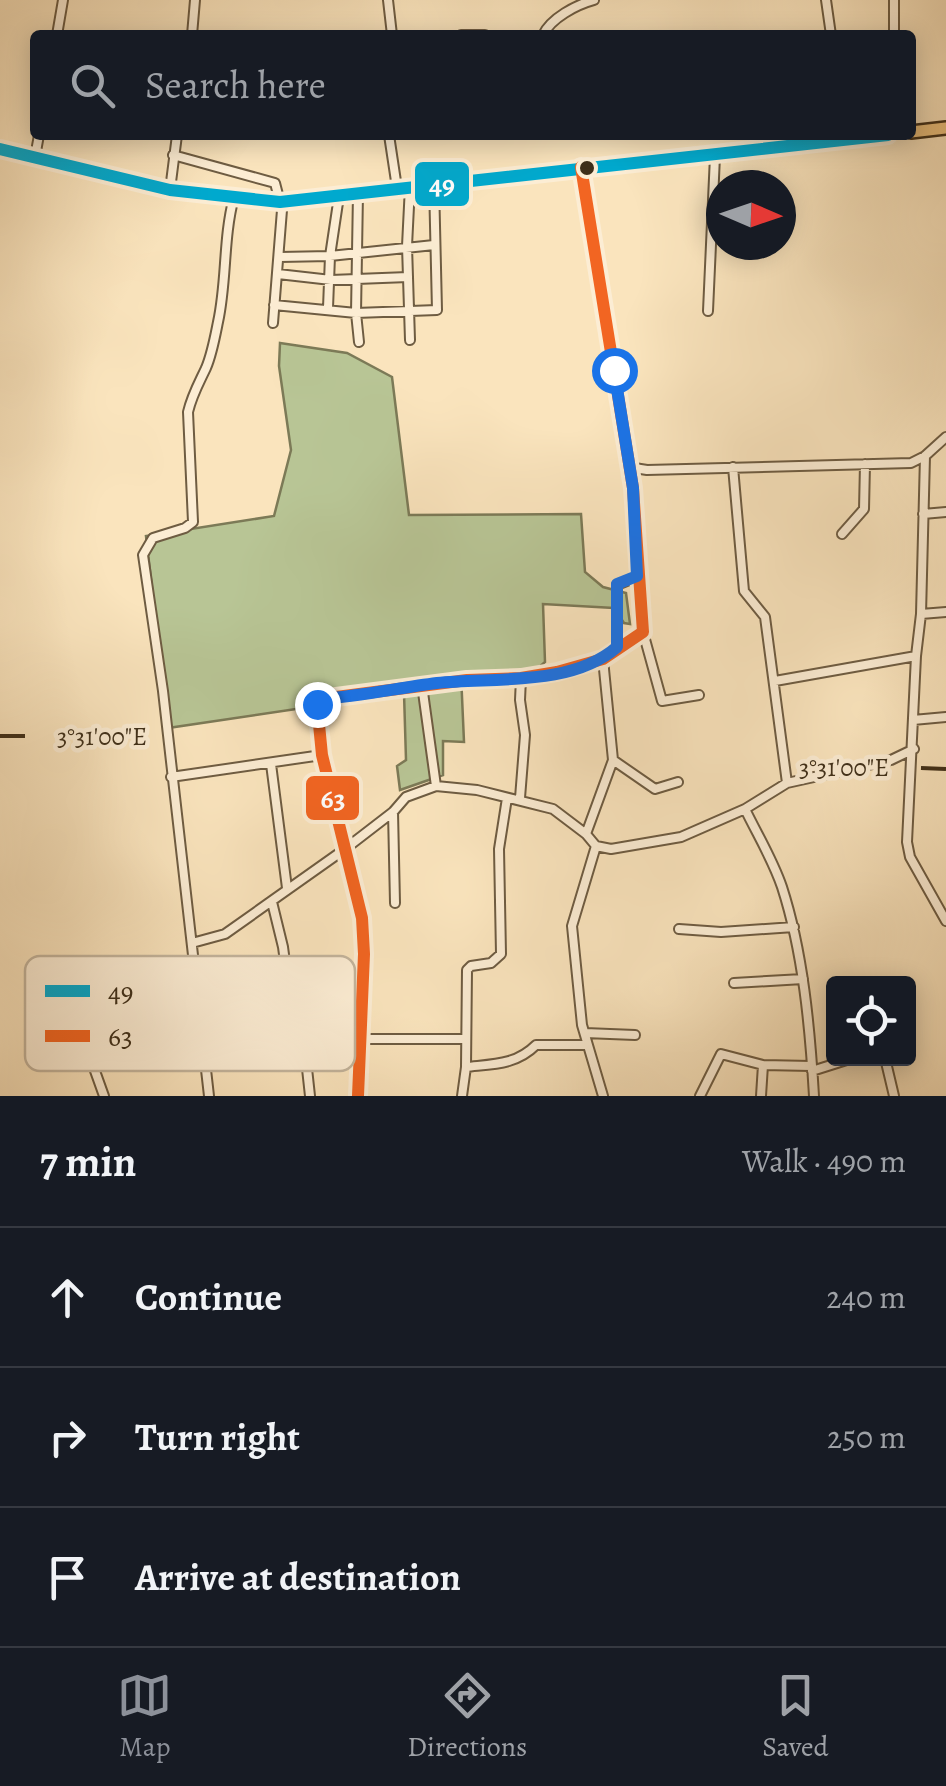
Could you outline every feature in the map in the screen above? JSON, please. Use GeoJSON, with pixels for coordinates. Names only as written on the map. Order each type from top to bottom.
{"type":"FeatureCollection","features":[{"type":"Feature","properties":{"kind":"highway"},"geometry":{"type":"LineString","coordinates":[[916,131],[946,128]]}},
{"type":"Feature","properties":{"kind":"highway"},"geometry":{"type":"LineString","coordinates":[[0,150],[170,190],[280,202],[830,140]]}},
{"type":"Feature","properties":{"kind":"street"},"geometry":{"type":"LineString","coordinates":[[57,30],[63,0]]}},
{"type":"Feature","properties":{"kind":"street"},"geometry":{"type":"LineString","coordinates":[[192,30],[195,0]]}},
{"type":"Feature","properties":{"kind":"street"},"geometry":{"type":"LineString","coordinates":[[388,0],[391,30]]}},
{"type":"Feature","properties":{"kind":"street"},"geometry":{"type":"LineString","coordinates":[[545,30],[562,16],[594,0]]}},
{"type":"Feature","properties":{"kind":"street"},"geometry":{"type":"LineString","coordinates":[[826,0],[830,30]]}},
{"type":"Feature","properties":{"kind":"street"},"geometry":{"type":"LineString","coordinates":[[894,0],[894,30]]}},
{"type":"Feature","properties":{"kind":"street"},"geometry":{"type":"LineString","coordinates":[[35,157],[37,140]]}},
{"type":"Feature","properties":{"kind":"street"},"geometry":{"type":"LineString","coordinates":[[170,190],[176,140]]}},
{"type":"Feature","properties":{"kind":"street"},"geometry":{"type":"LineString","coordinates":[[390,140],[397,188]]}},
{"type":"Feature","properties":{"kind":"street"},"geometry":{"type":"LineString","coordinates":[[173,155],[273,181],[280,202],[280,257],[273,323]]}},
{"type":"Feature","properties":{"kind":"street"},"geometry":{"type":"LineString","coordinates":[[708,311],[714,156]]}},
{"type":"Feature","properties":{"kind":"street"},"geometry":{"type":"LineString","coordinates":[[581,167],[633,488],[642,632],[662,702],[699,695]]}},
{"type":"Feature","properties":{"kind":"street"},"geometry":{"type":"LineString","coordinates":[[274,305],[356,313],[437,310],[434,184]]}},
{"type":"Feature","properties":{"kind":"street"},"geometry":{"type":"LineString","coordinates":[[410,186],[410,340]]}},
{"type":"Feature","properties":{"kind":"street"},"geometry":{"type":"LineString","coordinates":[[358,193],[359,342]]}},
{"type":"Feature","properties":{"kind":"street"},"geometry":{"type":"LineString","coordinates":[[328,308],[330,256],[340,196]]}},
{"type":"Feature","properties":{"kind":"street"},"geometry":{"type":"LineString","coordinates":[[194,956],[143,555],[153,538],[193,522],[188,412],[218,328],[234,198]]}},
{"type":"Feature","properties":{"kind":"street"},"geometry":{"type":"LineString","coordinates":[[280,257],[434,245]]}},
{"type":"Feature","properties":{"kind":"street"},"geometry":{"type":"LineString","coordinates":[[278,274],[331,280],[408,278]]}},
{"type":"Feature","properties":{"kind":"street"},"geometry":{"type":"LineString","coordinates":[[628,467],[646,470],[911,463],[925,456],[946,436]]}},
{"type":"Feature","properties":{"kind":"street"},"geometry":{"type":"LineString","coordinates":[[925,456],[921,614],[907,842],[910,857],[946,922]]}},
{"type":"Feature","properties":{"kind":"street"},"geometry":{"type":"LineString","coordinates":[[842,534],[864,509],[865,464]]}},
{"type":"Feature","properties":{"kind":"street"},"geometry":{"type":"LineString","coordinates":[[733,467],[744,591],[765,617],[787,783]]}},
{"type":"Feature","properties":{"kind":"street"},"geometry":{"type":"LineString","coordinates":[[922,514],[946,512]]}},
{"type":"Feature","properties":{"kind":"street"},"geometry":{"type":"LineString","coordinates":[[617,647],[617,584],[637,576]]}},
{"type":"Feature","properties":{"kind":"street"},"geometry":{"type":"LineString","coordinates":[[921,614],[946,612]]}},
{"type":"Feature","properties":{"kind":"street"},"geometry":{"type":"LineString","coordinates":[[358,1096],[364,936],[322,755],[317,704],[321,699],[422,685],[521,678],[603,659],[642,632]]}},
{"type":"Feature","properties":{"kind":"street"},"geometry":{"type":"LineString","coordinates":[[775,680],[916,656]]}},
{"type":"Feature","properties":{"kind":"street"},"geometry":{"type":"LineString","coordinates":[[586,834],[613,760],[603,659]]}},
{"type":"Feature","properties":{"kind":"street"},"geometry":{"type":"LineString","coordinates":[[520,798],[525,735],[521,678]]}},
{"type":"Feature","properties":{"kind":"street"},"geometry":{"type":"LineString","coordinates":[[422,685],[436,786]]}},
{"type":"Feature","properties":{"kind":"street"},"geometry":{"type":"LineString","coordinates":[[914,720],[946,717]]}},
{"type":"Feature","properties":{"kind":"street"},"geometry":{"type":"LineString","coordinates":[[192,942],[225,934],[345,849],[406,797],[436,786],[459,786],[554,809],[596,846],[610,850],[680,837],[745,809],[787,783],[891,760],[914,749]]}},
{"type":"Feature","properties":{"kind":"street"},"geometry":{"type":"LineString","coordinates":[[172,777],[322,755]]}},
{"type":"Feature","properties":{"kind":"street"},"geometry":{"type":"LineString","coordinates":[[613,760],[655,789],[678,782]]}},
{"type":"Feature","properties":{"kind":"street"},"geometry":{"type":"LineString","coordinates":[[891,760],[910,773]]}},
{"type":"Feature","properties":{"kind":"street"},"geometry":{"type":"LineString","coordinates":[[271,764],[287,888]]}},
{"type":"Feature","properties":{"kind":"street"},"geometry":{"type":"LineString","coordinates":[[462,1096],[468,970],[470,966],[491,963],[501,954],[499,849],[507,798]]}},
{"type":"Feature","properties":{"kind":"street"},"geometry":{"type":"LineString","coordinates":[[745,809],[780,882],[794,927],[814,1096]]}},
{"type":"Feature","properties":{"kind":"street"},"geometry":{"type":"LineString","coordinates":[[393,812],[395,902]]}},
{"type":"Feature","properties":{"kind":"street"},"geometry":{"type":"LineString","coordinates":[[596,846],[572,926],[586,1044],[603,1096]]}},
{"type":"Feature","properties":{"kind":"street"},"geometry":{"type":"LineString","coordinates":[[272,902],[284,956]]}},
{"type":"Feature","properties":{"kind":"street"},"geometry":{"type":"LineString","coordinates":[[679,928],[721,932],[794,927]]}},
{"type":"Feature","properties":{"kind":"street"},"geometry":{"type":"LineString","coordinates":[[734,983],[803,980]]}},
{"type":"Feature","properties":{"kind":"street"},"geometry":{"type":"LineString","coordinates":[[586,1033],[634,1036]]}},
{"type":"Feature","properties":{"kind":"street"},"geometry":{"type":"LineString","coordinates":[[362,1038],[464,1038]]}},
{"type":"Feature","properties":{"kind":"street"},"geometry":{"type":"LineString","coordinates":[[466,1067],[524,1058],[536,1045],[586,1044]]}},
{"type":"Feature","properties":{"kind":"street"},"geometry":{"type":"LineString","coordinates":[[700,1096],[720,1054],[763,1065],[812,1068],[826,1065]]}},
{"type":"Feature","properties":{"kind":"street"},"geometry":{"type":"LineString","coordinates":[[761,1096],[763,1065]]}},
{"type":"Feature","properties":{"kind":"street"},"geometry":{"type":"LineString","coordinates":[[887,1066],[894,1096]]}},
{"type":"Feature","properties":{"kind":"street"},"geometry":{"type":"LineString","coordinates":[[95,1071],[104,1096]]}},
{"type":"Feature","properties":{"kind":"street"},"geometry":{"type":"LineString","coordinates":[[207,1071],[209,1096]]}},
{"type":"Feature","properties":{"kind":"street"},"geometry":{"type":"LineString","coordinates":[[307,1071],[310,1096]]}},
{"type":"Feature","properties":{"kind":"green space"},"geometry":{"type":"Polygon","coordinates":[[[280,343],[347,353],[392,377],[409,515],[581,514],[585,572],[603,587],[626,593],[630,624],[624,623],[614,608],[543,604],[545,662],[537,669],[461,674],[464,742],[443,741],[443,775],[400,790],[397,766],[406,760],[404,693],[168,728],[146,536],[274,516],[291,450],[279,366],[280,343]]]}},
{"type":"Feature","properties":{"kind":"transit line","name":"49"},"geometry":{"type":"LineString","coordinates":[[0,149],[170,190],[280,202],[843,140]]}},
{"type":"Feature","properties":{"kind":"transit line","name":"63"},"geometry":{"type":"LineString","coordinates":[[358,1096],[362,918],[322,755],[317,704],[321,699],[557,672],[603,659],[643,632],[633,488],[581,167]]}},
{"type":"Feature","properties":{"kind":"route"},"geometry":{"type":"LineString","coordinates":[[317,704],[321,699],[422,685],[557,672],[603,659],[617,647],[617,584],[637,576],[633,488],[614,370]]}}]}
